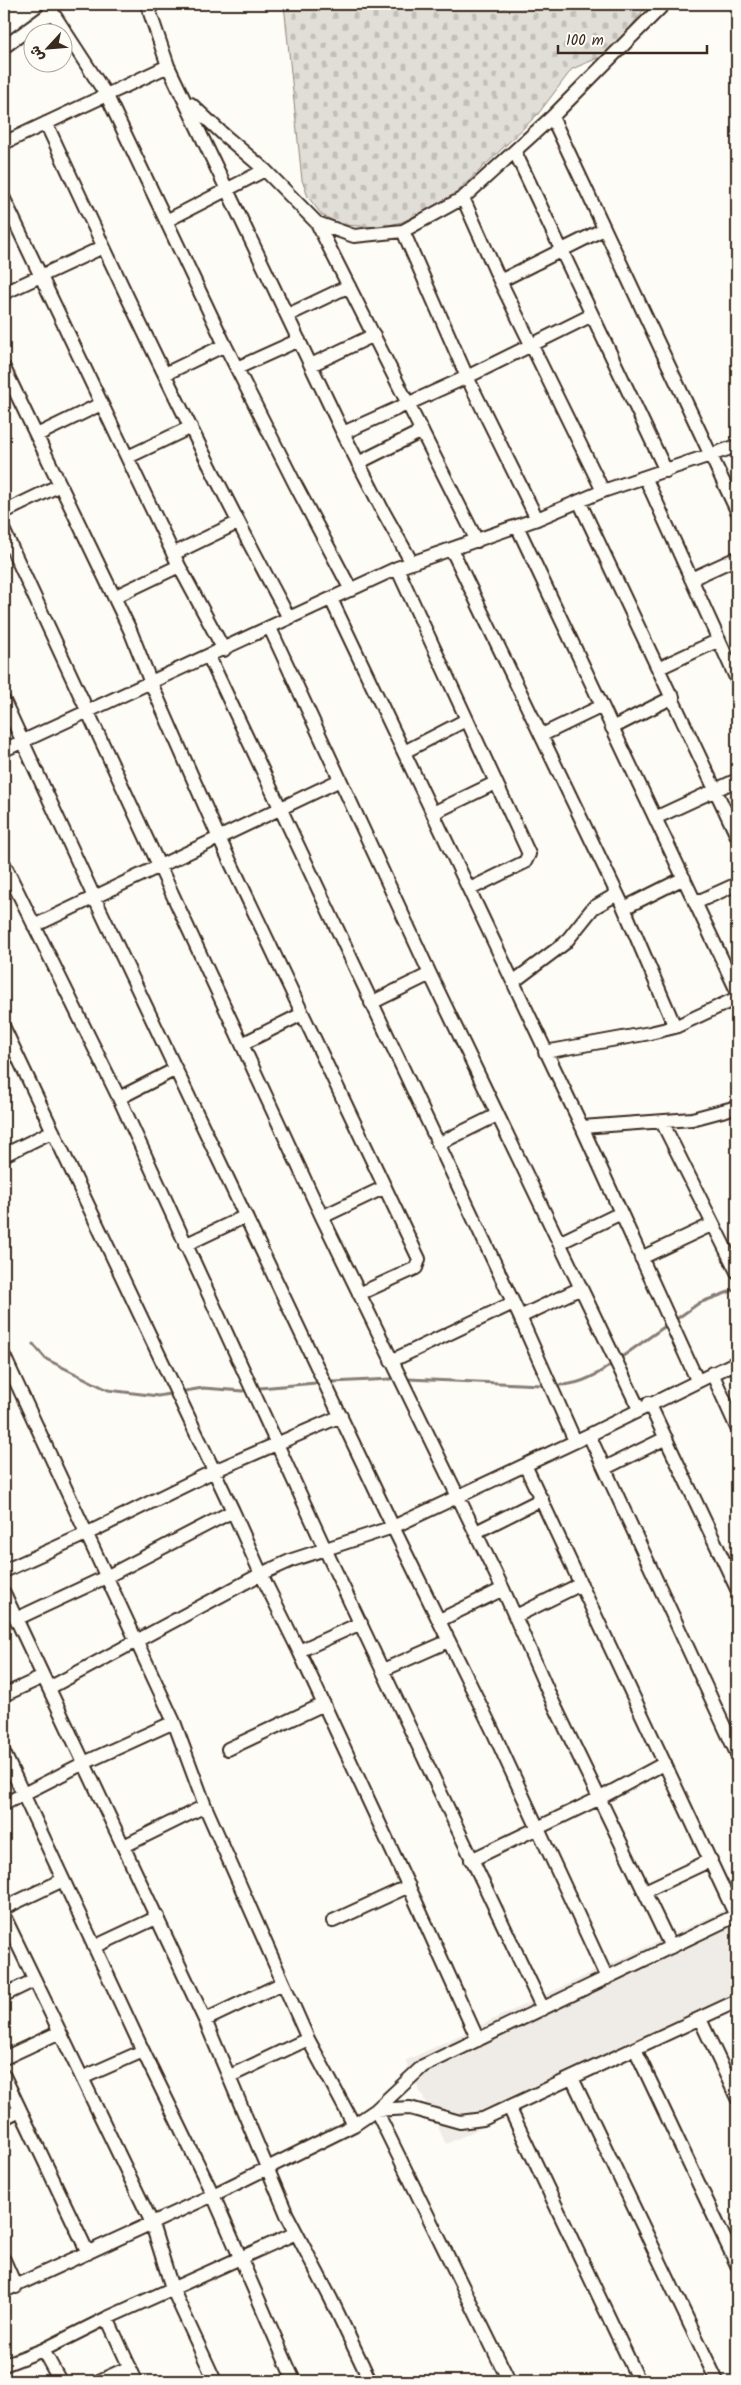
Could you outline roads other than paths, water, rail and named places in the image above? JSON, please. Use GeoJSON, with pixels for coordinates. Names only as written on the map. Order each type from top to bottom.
{"type":"FeatureCollection","features":[{"type":"Feature","properties":{"kind":"street"},"geometry":{"type":"LineString","coordinates":[[147,4],[168,66],[186,100],[343,433],[412,563]]}},
{"type":"Feature","properties":{"kind":"street"},"geometry":{"type":"LineString","coordinates":[[317,223],[354,236],[402,230],[463,198],[552,117],[664,4]]}},
{"type":"Feature","properties":{"kind":"street"},"geometry":{"type":"LineString","coordinates":[[4,47],[49,8],[107,96],[225,345],[351,590]]}},
{"type":"Feature","properties":{"kind":"street"},"geometry":{"type":"LineString","coordinates":[[4,143],[168,66]]}},
{"type":"Feature","properties":{"kind":"street"},"geometry":{"type":"LineString","coordinates":[[186,100],[265,170],[317,223],[477,541]]}},
{"type":"Feature","properties":{"kind":"street"},"geometry":{"type":"LineString","coordinates":[[552,117],[737,511]]}},
{"type":"Feature","properties":{"kind":"street"},"geometry":{"type":"LineString","coordinates":[[46,124],[103,248],[237,523],[289,618]]}},
{"type":"Feature","properties":{"kind":"street"},"geometry":{"type":"LineString","coordinates":[[514,152],[666,471]]}},
{"type":"Feature","properties":{"kind":"street"},"geometry":{"type":"LineString","coordinates":[[166,221],[265,170]]}},
{"type":"Feature","properties":{"kind":"street"},"geometry":{"type":"LineString","coordinates":[[463,198],[500,281],[602,491]]}},
{"type":"Feature","properties":{"kind":"street"},"geometry":{"type":"LineString","coordinates":[[4,199],[100,404],[128,457],[176,560],[224,650]]}},
{"type":"Feature","properties":{"kind":"street"},"geometry":{"type":"LineString","coordinates":[[500,281],[604,229]]}},
{"type":"Feature","properties":{"kind":"street"},"geometry":{"type":"LineString","coordinates":[[402,230],[467,377],[537,519]]}},
{"type":"Feature","properties":{"kind":"street"},"geometry":{"type":"LineString","coordinates":[[4,293],[103,248]]}},
{"type":"Feature","properties":{"kind":"street"},"geometry":{"type":"LineString","coordinates":[[288,315],[349,286]]}},
{"type":"Feature","properties":{"kind":"street"},"geometry":{"type":"LineString","coordinates":[[343,433],[467,377],[592,315]]}},
{"type":"Feature","properties":{"kind":"street"},"geometry":{"type":"LineString","coordinates":[[311,366],[374,335]]}},
{"type":"Feature","properties":{"kind":"street"},"geometry":{"type":"LineString","coordinates":[[238,368],[299,340]]}},
{"type":"Feature","properties":{"kind":"street"},"geometry":{"type":"LineString","coordinates":[[165,374],[225,345]]}},
{"type":"Feature","properties":{"kind":"street"},"geometry":{"type":"LineString","coordinates":[[4,368],[114,596],[219,838],[385,1188],[419,1264],[416,1268],[359,1294]]}},
{"type":"Feature","properties":{"kind":"street"},"geometry":{"type":"LineString","coordinates":[[36,435],[100,404]]}},
{"type":"Feature","properties":{"kind":"street"},"geometry":{"type":"LineString","coordinates":[[128,457],[191,427]]}},
{"type":"Feature","properties":{"kind":"street"},"geometry":{"type":"LineString","coordinates":[[358,463],[422,431]]}},
{"type":"Feature","properties":{"kind":"street"},"geometry":{"type":"LineString","coordinates":[[4,750],[209,657],[397,568],[537,519],[602,491],[737,446]]}},
{"type":"Feature","properties":{"kind":"street"},"geometry":{"type":"LineString","coordinates":[[645,477],[737,680]]}},
{"type":"Feature","properties":{"kind":"street"},"geometry":{"type":"LineString","coordinates":[[4,512],[60,485]]}},
{"type":"Feature","properties":{"kind":"street"},"geometry":{"type":"LineString","coordinates":[[578,501],[673,697],[737,836]]}},
{"type":"Feature","properties":{"kind":"street"},"geometry":{"type":"LineString","coordinates":[[114,596],[237,523]]}},
{"type":"Feature","properties":{"kind":"street"},"geometry":{"type":"LineString","coordinates":[[517,526],[737,991]]}},
{"type":"Feature","properties":{"kind":"street"},"geometry":{"type":"LineString","coordinates":[[4,531],[322,1217],[476,1532],[516,1616],[550,1696],[671,1947]]}},
{"type":"Feature","properties":{"kind":"street"},"geometry":{"type":"LineString","coordinates":[[452,550],[624,908],[675,1026]]}},
{"type":"Feature","properties":{"kind":"street"},"geometry":{"type":"LineString","coordinates":[[691,578],[737,558]]}},
{"type":"Feature","properties":{"kind":"street"},"geometry":{"type":"LineString","coordinates":[[397,568],[529,854],[528,859],[470,889]]}},
{"type":"Feature","properties":{"kind":"street"},"geometry":{"type":"LineString","coordinates":[[332,599],[582,1127],[697,1380]]}},
{"type":"Feature","properties":{"kind":"street"},"geometry":{"type":"LineString","coordinates":[[270,628],[430,974],[559,1243],[644,1406],[666,1438],[737,1589]]}},
{"type":"Feature","properties":{"kind":"street"},"geometry":{"type":"LineString","coordinates":[[659,668],[719,640]]}},
{"type":"Feature","properties":{"kind":"street"},"geometry":{"type":"LineString","coordinates":[[209,657],[520,1317],[575,1441]]}},
{"type":"Feature","properties":{"kind":"street"},"geometry":{"type":"LineString","coordinates":[[612,728],[673,697]]}},
{"type":"Feature","properties":{"kind":"street"},"geometry":{"type":"LineString","coordinates":[[4,701],[94,897],[393,1527],[491,1727],[536,1828],[607,1978]]}},
{"type":"Feature","properties":{"kind":"street"},"geometry":{"type":"LineString","coordinates":[[542,735],[602,706]]}},
{"type":"Feature","properties":{"kind":"street"},"geometry":{"type":"LineString","coordinates":[[404,752],[466,720]]}},
{"type":"Feature","properties":{"kind":"street"},"geometry":{"type":"LineString","coordinates":[[34,926],[340,780]]}},
{"type":"Feature","properties":{"kind":"street"},"geometry":{"type":"LineString","coordinates":[[655,818],[737,780]]}},
{"type":"Feature","properties":{"kind":"street"},"geometry":{"type":"LineString","coordinates":[[433,813],[495,783]]}},
{"type":"Feature","properties":{"kind":"street"},"geometry":{"type":"LineString","coordinates":[[4,864],[118,1098],[325,1549],[543,2009]]}},
{"type":"Feature","properties":{"kind":"street"},"geometry":{"type":"LineString","coordinates":[[624,908],[684,878]]}},
{"type":"Feature","properties":{"kind":"street"},"geometry":{"type":"LineString","coordinates":[[695,903],[737,884]]}},
{"type":"Feature","properties":{"kind":"street"},"geometry":{"type":"LineString","coordinates":[[513,982],[565,943],[593,908],[617,894]]}},
{"type":"Feature","properties":{"kind":"street"},"geometry":{"type":"LineString","coordinates":[[371,1003],[430,974]]}},
{"type":"Feature","properties":{"kind":"street"},"geometry":{"type":"LineString","coordinates":[[545,1052],[650,1033],[675,1026],[737,998]]}},
{"type":"Feature","properties":{"kind":"street"},"geometry":{"type":"LineString","coordinates":[[242,1044],[302,1014]]}},
{"type":"Feature","properties":{"kind":"street"},"geometry":{"type":"LineString","coordinates":[[4,1028],[324,1704],[478,2040]]}},
{"type":"Feature","properties":{"kind":"street"},"geometry":{"type":"LineString","coordinates":[[118,1098],[176,1070]]}},
{"type":"Feature","properties":{"kind":"street"},"geometry":{"type":"LineString","coordinates":[[582,1127],[692,1119],[737,1107]]}},
{"type":"Feature","properties":{"kind":"street"},"geometry":{"type":"LineString","coordinates":[[438,1144],[497,1115]]}},
{"type":"Feature","properties":{"kind":"street"},"geometry":{"type":"LineString","coordinates":[[662,1122],[737,1272]]}},
{"type":"Feature","properties":{"kind":"street"},"geometry":{"type":"LineString","coordinates":[[4,1155],[53,1131]]}},
{"type":"Feature","properties":{"kind":"street"},"geometry":{"type":"LineString","coordinates":[[322,1217],[385,1188]]}},
{"type":"Feature","properties":{"kind":"street"},"geometry":{"type":"LineString","coordinates":[[559,1243],[621,1213]]}},
{"type":"Feature","properties":{"kind":"street"},"geometry":{"type":"LineString","coordinates":[[185,1245],[246,1216]]}},
{"type":"Feature","properties":{"kind":"street"},"geometry":{"type":"LineString","coordinates":[[641,1258],[713,1224]]}},
{"type":"Feature","properties":{"kind":"street"},"geometry":{"type":"LineString","coordinates":[[520,1317],[581,1288]]}},
{"type":"Feature","properties":{"kind":"street"},"geometry":{"type":"LineString","coordinates":[[391,1361],[513,1303]]}},
{"type":"Feature","properties":{"kind":"street"},"geometry":{"type":"LineString","coordinates":[[4,1356],[174,1722],[205,1806],[308,2039],[354,2125]]}},
{"type":"Feature","properties":{"kind":"street"},"geometry":{"type":"LineString","coordinates":[[49,1688],[136,1643],[261,1574],[292,1560],[393,1527],[589,1435],[644,1406],[737,1362]]}},
{"type":"Feature","properties":{"kind":"street"},"geometry":{"type":"LineString","coordinates":[[712,1373],[737,1428]]}},
{"type":"Feature","properties":{"kind":"street"},"geometry":{"type":"LineString","coordinates":[[4,1571],[86,1534],[214,1470],[277,1445],[341,1416]]}},
{"type":"Feature","properties":{"kind":"street"},"geometry":{"type":"LineString","coordinates":[[589,1435],[732,1730],[737,1754]]}},
{"type":"Feature","properties":{"kind":"street"},"geometry":{"type":"LineString","coordinates":[[604,1468],[666,1438]]}},
{"type":"Feature","properties":{"kind":"street"},"geometry":{"type":"LineString","coordinates":[[4,2291],[88,2253],[151,2221],[213,2195],[266,2166],[354,2125],[376,2110],[422,2066],[737,1916],[526,1465]]}},
{"type":"Feature","properties":{"kind":"street"},"geometry":{"type":"LineString","coordinates":[[476,1532],[542,1499]]}},
{"type":"Feature","properties":{"kind":"street"},"geometry":{"type":"LineString","coordinates":[[16,1619],[106,1577],[233,1511]]}},
{"type":"Feature","properties":{"kind":"street"},"geometry":{"type":"LineString","coordinates":[[516,1616],[581,1584]]}},
{"type":"Feature","properties":{"kind":"street"},"geometry":{"type":"LineString","coordinates":[[440,1620],[503,1589]]}},
{"type":"Feature","properties":{"kind":"street"},"geometry":{"type":"LineString","coordinates":[[4,1593],[205,2020],[296,2233],[331,2299],[370,2381]]}},
{"type":"Feature","properties":{"kind":"street"},"geometry":{"type":"LineString","coordinates":[[299,1651],[361,1623]]}},
{"type":"Feature","properties":{"kind":"street"},"geometry":{"type":"LineString","coordinates":[[383,1670],[449,1642]]}},
{"type":"Feature","properties":{"kind":"street"},"geometry":{"type":"LineString","coordinates":[[4,1695],[43,1676]]}},
{"type":"Feature","properties":{"kind":"street"},"geometry":{"type":"LineString","coordinates":[[228,1749],[324,1704]]}},
{"type":"Feature","properties":{"kind":"street"},"geometry":{"type":"LineString","coordinates":[[4,1804],[84,1763],[174,1722]]}},
{"type":"Feature","properties":{"kind":"street"},"geometry":{"type":"LineString","coordinates":[[4,1753],[143,2052],[213,2195],[294,2381]]}},
{"type":"Feature","properties":{"kind":"street"},"geometry":{"type":"LineString","coordinates":[[471,1860],[600,1798],[665,1763]]}},
{"type":"Feature","properties":{"kind":"street"},"geometry":{"type":"LineString","coordinates":[[124,1846],[205,1806]]}},
{"type":"Feature","properties":{"kind":"street"},"geometry":{"type":"LineString","coordinates":[[645,1891],[711,1860]]}},
{"type":"Feature","properties":{"kind":"street"},"geometry":{"type":"LineString","coordinates":[[4,1908],[63,1880]]}},
{"type":"Feature","properties":{"kind":"street"},"geometry":{"type":"LineString","coordinates":[[333,1921],[409,1886]]}},
{"type":"Feature","properties":{"kind":"street"},"geometry":{"type":"LineString","coordinates":[[4,1916],[151,2221],[172,2288],[215,2381]]}},
{"type":"Feature","properties":{"kind":"street"},"geometry":{"type":"LineString","coordinates":[[94,1947],[158,1917]]}},
{"type":"Feature","properties":{"kind":"street"},"geometry":{"type":"LineString","coordinates":[[4,1995],[35,1980]]}},
{"type":"Feature","properties":{"kind":"street"},"geometry":{"type":"LineString","coordinates":[[205,2020],[283,1983]]}},
{"type":"Feature","properties":{"kind":"street"},"geometry":{"type":"LineString","coordinates":[[376,2110],[410,2108],[460,2122],[483,2119],[737,2002]]}},
{"type":"Feature","properties":{"kind":"street"},"geometry":{"type":"LineString","coordinates":[[700,2019],[737,2098]]}},
{"type":"Feature","properties":{"kind":"street"},"geometry":{"type":"LineString","coordinates":[[4,2058],[60,2032]]}},
{"type":"Feature","properties":{"kind":"street"},"geometry":{"type":"LineString","coordinates":[[230,2076],[308,2039]]}},
{"type":"Feature","properties":{"kind":"street"},"geometry":{"type":"LineString","coordinates":[[635,2049],[737,2265]]}},
{"type":"Feature","properties":{"kind":"street"},"geometry":{"type":"LineString","coordinates":[[82,2078],[143,2052]]}},
{"type":"Feature","properties":{"kind":"street"},"geometry":{"type":"LineString","coordinates":[[4,2076],[88,2253]]}},
{"type":"Feature","properties":{"kind":"street"},"geometry":{"type":"LineString","coordinates":[[572,2078],[717,2381]]}},
{"type":"Feature","properties":{"kind":"street"},"geometry":{"type":"LineString","coordinates":[[510,2107],[639,2381]]}},
{"type":"Feature","properties":{"kind":"street"},"geometry":{"type":"LineString","coordinates":[[4,2118],[20,2110]]}},
{"type":"Feature","properties":{"kind":"street"},"geometry":{"type":"LineString","coordinates":[[376,2110],[509,2381]]}},
{"type":"Feature","properties":{"kind":"street"},"geometry":{"type":"LineString","coordinates":[[4,2365],[43,2350],[107,2318],[296,2233]]}},
{"type":"Feature","properties":{"kind":"street"},"geometry":{"type":"LineString","coordinates":[[4,2260],[16,2287]]}},
{"type":"Feature","properties":{"kind":"street"},"geometry":{"type":"LineString","coordinates":[[107,2318],[136,2381]]}},
{"type":"Feature","properties":{"kind":"street"},"geometry":{"type":"LineString","coordinates":[[43,2350],[60,2381]]}},
{"type":"Feature","properties":{"kind":"street"},"geometry":{"type":"LineString","coordinates":[[99,2381],[130,2367]]}},
{"type":"Feature","properties":{"kind":"waterway"},"geometry":{"type":"LineString","coordinates":[[678,1318],[699,1303],[737,1289]]}},
{"type":"Feature","properties":{"kind":"waterway"},"geometry":{"type":"LineString","coordinates":[[623,1356],[664,1327]]}},
{"type":"Feature","properties":{"kind":"waterway"},"geometry":{"type":"LineString","coordinates":[[33,1344],[46,1359],[108,1390],[158,1396],[169,1394]]}},
{"type":"Feature","properties":{"kind":"waterway"},"geometry":{"type":"LineString","coordinates":[[559,1385],[573,1384],[586,1380],[609,1366]]}},
{"type":"Feature","properties":{"kind":"waterway"},"geometry":{"type":"LineString","coordinates":[[333,1382],[391,1379]]}},
{"type":"Feature","properties":{"kind":"waterway"},"geometry":{"type":"LineString","coordinates":[[408,1379],[542,1385]]}},
{"type":"Feature","properties":{"kind":"waterway"},"geometry":{"type":"LineString","coordinates":[[260,1388],[316,1383]]}},
{"type":"Feature","properties":{"kind":"waterway"},"geometry":{"type":"LineString","coordinates":[[185,1391],[203,1388],[243,1391]]}}]}
